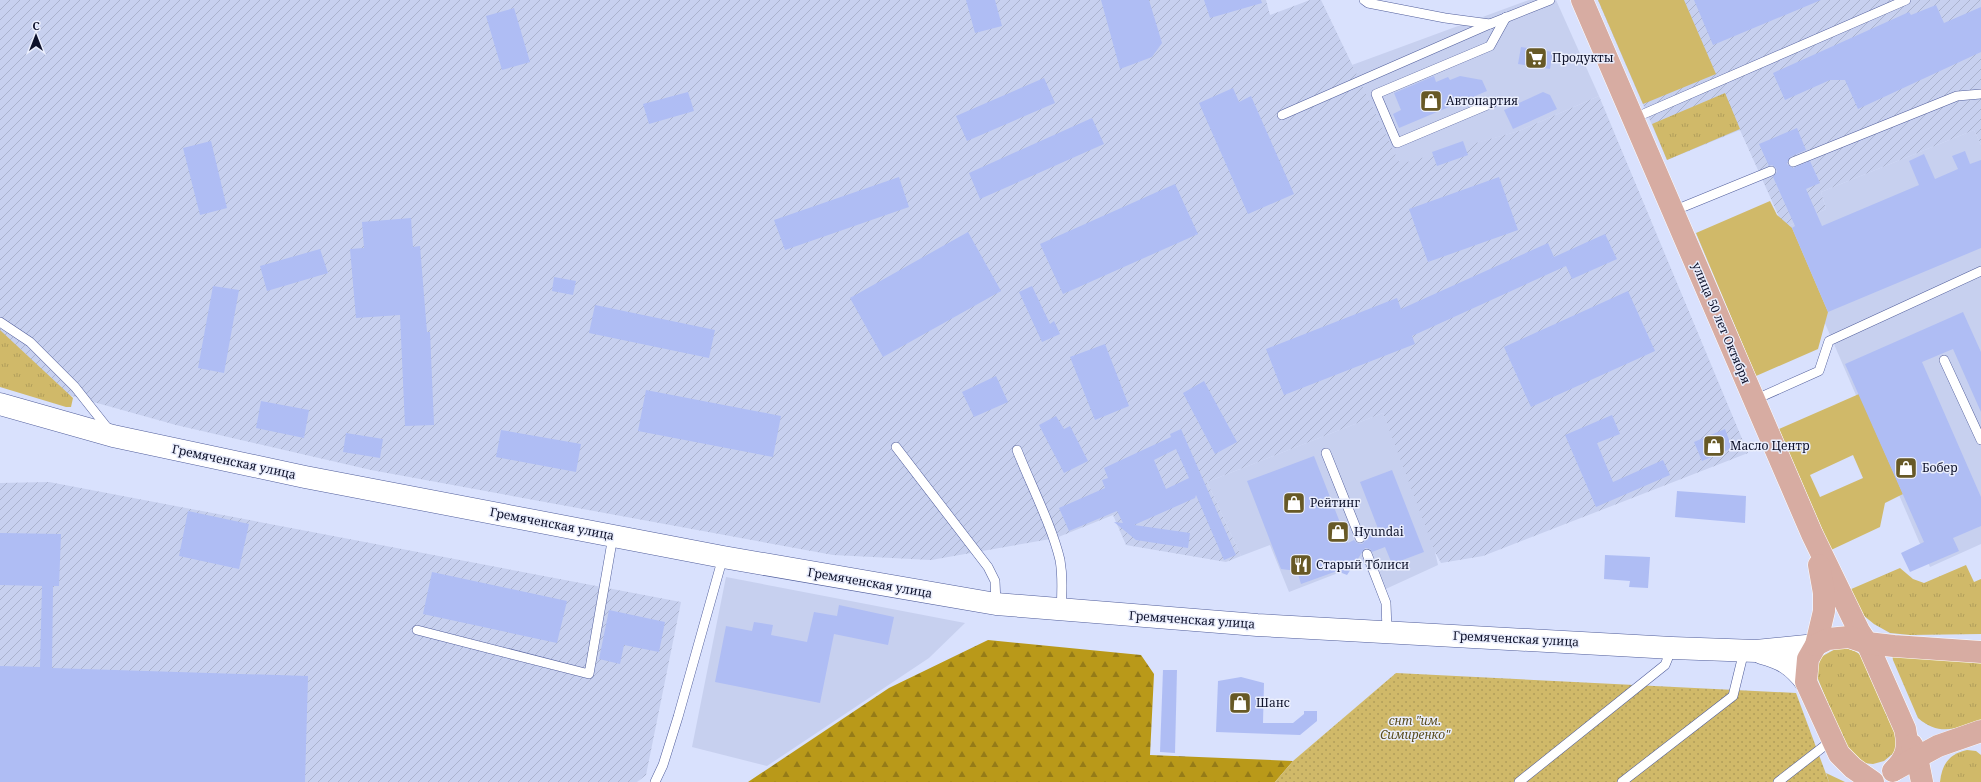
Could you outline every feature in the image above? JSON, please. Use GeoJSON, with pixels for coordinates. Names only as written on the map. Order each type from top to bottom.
{"type":"FeatureCollection","features":[{"type":"Feature","properties":{"kind":"main road","name":"улица 50 лет Октября"},"geometry":{"type":"LineString","coordinates":[[1582,0],[1812,534],[1855,624],[1867,643],[1905,729]]}},
{"type":"Feature","properties":{"kind":"main road","name":"Гремяченская улица"},"geometry":{"type":"LineString","coordinates":[[2,406],[114,436],[305,477],[723,557],[996,604],[1256,625],[1750,651]]}},
{"type":"Feature","properties":{"kind":"main road"},"geometry":{"type":"LineString","coordinates":[[1806,682],[1808,659],[1816,645],[1824,611],[1824,593],[1820,567],[1812,534]]}},
{"type":"Feature","properties":{"kind":"main road"},"geometry":{"type":"LineString","coordinates":[[1750,651],[1816,645],[1828,639],[1848,637],[1867,643],[1981,652]]}},
{"type":"Feature","properties":{"kind":"main road"},"geometry":{"type":"LineString","coordinates":[[1750,651],[1771,655],[1786,661],[1796,669],[1806,682],[1839,754],[1867,778],[1871,775],[1893,771],[1916,756],[1938,746],[1981,731]]}},
{"type":"Feature","properties":{"kind":"main road"},"geometry":{"type":"LineString","coordinates":[[1905,729],[1916,756],[1922,782]]}},
{"type":"Feature","properties":{"kind":"main road"},"geometry":{"type":"LineString","coordinates":[[1893,771],[1906,754],[1908,740],[1905,729]]}},
{"type":"Feature","properties":{"kind":"lane"},"geometry":{"type":"LineString","coordinates":[[1364,0],[1368,3],[1445,18],[1490,24]]}},
{"type":"Feature","properties":{"kind":"lane"},"geometry":{"type":"LineString","coordinates":[[1282,115],[1506,17],[1550,0]]}},
{"type":"Feature","properties":{"kind":"lane"},"geometry":{"type":"LineString","coordinates":[[1632,119],[1906,0]]}},
{"type":"Feature","properties":{"kind":"lane"},"geometry":{"type":"LineString","coordinates":[[1492,103],[1397,143],[1376,94],[1490,46],[1506,17]]}},
{"type":"Feature","properties":{"kind":"lane"},"geometry":{"type":"LineString","coordinates":[[1793,162],[1957,96],[1981,94]]}},
{"type":"Feature","properties":{"kind":"lane"},"geometry":{"type":"LineString","coordinates":[[1672,211],[1771,171]]}},
{"type":"Feature","properties":{"kind":"lane"},"geometry":{"type":"LineString","coordinates":[[1754,400],[1819,371],[1829,341],[1981,271]]}},
{"type":"Feature","properties":{"kind":"lane"},"geometry":{"type":"LineString","coordinates":[[0,322],[30,342],[75,387],[114,436]]}},
{"type":"Feature","properties":{"kind":"lane"},"geometry":{"type":"LineString","coordinates":[[1944,360],[1981,440]]}},
{"type":"Feature","properties":{"kind":"lane"},"geometry":{"type":"LineString","coordinates":[[896,447],[988,567],[995,581],[996,604]]}},
{"type":"Feature","properties":{"kind":"lane"},"geometry":{"type":"LineString","coordinates":[[1017,450],[1052,534],[1060,560],[1063,586],[1062,610]]}},
{"type":"Feature","properties":{"kind":"lane"},"geometry":{"type":"LineString","coordinates":[[1326,453],[1360,538]]}},
{"type":"Feature","properties":{"kind":"lane"},"geometry":{"type":"LineString","coordinates":[[417,630],[589,674],[613,536]]}},
{"type":"Feature","properties":{"kind":"lane"},"geometry":{"type":"LineString","coordinates":[[1367,554],[1386,603],[1387,631]]}},
{"type":"Feature","properties":{"kind":"lane"},"geometry":{"type":"LineString","coordinates":[[655,782],[678,717],[723,557]]}},
{"type":"Feature","properties":{"kind":"lane"},"geometry":{"type":"LineString","coordinates":[[1518,782],[1665,665],[1672,648]]}},
{"type":"Feature","properties":{"kind":"lane"},"geometry":{"type":"LineString","coordinates":[[1622,782],[1733,696],[1750,651]]}},
{"type":"Feature","properties":{"kind":"lane"},"geometry":{"type":"LineString","coordinates":[[1778,782],[1832,740]]}},
{"type":"Feature","properties":{"kind":"shaded area"},"geometry":{"type":"Polygon","coordinates":[[[0,0],[1266,0],[1270,15],[1310,0],[1321,0],[1400,164],[1519,131],[1599,96],[1748,453],[1483,556],[1441,563],[1435,552],[1383,413],[1207,482],[1241,556],[1226,562],[1126,545],[1113,515],[1056,538],[931,560],[833,555],[371,470],[176,425],[0,376],[0,0]]]}},
{"type":"Feature","properties":{"kind":"shaded area"},"geometry":{"type":"Polygon","coordinates":[[[1529,0],[1556,0],[1599,96],[1519,131],[1400,165],[1352,65],[1529,0]]]}},
{"type":"Feature","properties":{"kind":"shaded area"},"geometry":{"type":"Polygon","coordinates":[[[1598,0],[1981,0],[1981,145],[1974,130],[1821,192],[1826,209],[1784,228],[1740,130],[1667,160],[1598,0]]]}},
{"type":"Feature","properties":{"kind":"shaded area"},"geometry":{"type":"Polygon","coordinates":[[[1974,130],[1981,145],[1981,544],[1930,567],[1784,228],[1826,209],[1821,192],[1974,130]]]}},
{"type":"Feature","properties":{"kind":"shaded area"},"geometry":{"type":"Polygon","coordinates":[[[1383,413],[1437,547],[1435,552],[1438,565],[1377,593],[1364,563],[1289,592],[1270,545],[1241,556],[1207,482],[1383,413]]]}},
{"type":"Feature","properties":{"kind":"shaded area"},"geometry":{"type":"Polygon","coordinates":[[[49,482],[681,602],[646,775],[637,782],[0,782],[0,483],[49,482]]]}},
{"type":"Feature","properties":{"kind":"shaded area"},"geometry":{"type":"Polygon","coordinates":[[[726,577],[965,623],[929,658],[767,766],[692,747],[726,577]]]}},
{"type":"Feature","properties":{"kind":"green space"},"geometry":{"type":"Polygon","coordinates":[[[1598,0],[1684,0],[1716,74],[1643,104],[1598,0]]]}},
{"type":"Feature","properties":{"kind":"green space"},"geometry":{"type":"Polygon","coordinates":[[[1725,93],[1740,129],[1667,160],[1652,124],[1725,93]]]}},
{"type":"Feature","properties":{"kind":"green space"},"geometry":{"type":"Polygon","coordinates":[[[1770,201],[1777,215],[1792,228],[1828,312],[1818,349],[1756,376],[1696,233],[1770,201]]]}},
{"type":"Feature","properties":{"kind":"green space"},"geometry":{"type":"Polygon","coordinates":[[[0,330],[73,398],[71,407],[66,407],[0,387],[0,330]]]}},
{"type":"Feature","properties":{"kind":"green space"},"geometry":{"type":"Polygon","coordinates":[[[1859,394],[1903,494],[1885,503],[1880,527],[1831,550],[1779,429],[1859,394]],[[1853,455],[1810,475],[1820,497],[1863,478],[1853,455]]]}},
{"type":"Feature","properties":{"kind":"green space"},"geometry":{"type":"Polygon","coordinates":[[[1966,565],[1974,582],[1981,579],[1981,634],[1910,635],[1890,633],[1874,624],[1858,611],[1849,590],[1900,568],[1913,579],[1924,583],[1966,565]]]}},
{"type":"Feature","properties":{"kind":"green space"},"geometry":{"type":"Polygon","coordinates":[[[988,640],[1141,655],[1154,674],[1150,755],[1293,761],[1275,782],[748,782],[889,688],[988,640]]]}},
{"type":"Feature","properties":{"kind":"green space"},"geometry":{"type":"Polygon","coordinates":[[[1837,648],[1852,650],[1859,653],[1865,659],[1897,735],[1896,751],[1884,761],[1873,764],[1863,763],[1848,752],[1818,679],[1818,667],[1821,657],[1837,648]]]}},
{"type":"Feature","properties":{"kind":"green space"},"geometry":{"type":"Polygon","coordinates":[[[1892,654],[1981,657],[1981,720],[1949,729],[1941,729],[1926,724],[1918,718],[1893,660],[1892,654]]]}},
{"type":"Feature","properties":{"kind":"green space","name":"снт \"им. Симиренко\""},"geometry":{"type":"Polygon","coordinates":[[[1396,673],[1796,693],[1829,782],[1275,782],[1293,761],[1396,673]]]}},
{"type":"Feature","properties":{"kind":"green space"},"geometry":{"type":"Polygon","coordinates":[[[1967,750],[1976,751],[1981,755],[1981,782],[1940,782],[1945,765],[1951,757],[1967,750]]]}},
{"type":"Feature","properties":{"kind":"green space"},"geometry":{"type":"Polygon","coordinates":[[[1826,773],[1845,782],[1829,782],[1826,773]]]}},
{"type":"Feature","properties":{"kind":"building"},"geometry":{"type":"Polygon","coordinates":[[[966,0],[995,0],[1002,26],[975,33],[966,0]]]}},
{"type":"Feature","properties":{"kind":"building"},"geometry":{"type":"Polygon","coordinates":[[[1101,0],[1149,0],[1162,43],[1152,57],[1120,69],[1101,0]]]}},
{"type":"Feature","properties":{"kind":"building"},"geometry":{"type":"Polygon","coordinates":[[[1204,0],[1261,0],[1262,3],[1210,18],[1204,0]]]}},
{"type":"Feature","properties":{"kind":"building"},"geometry":{"type":"Polygon","coordinates":[[[1694,0],[1821,0],[1713,45],[1694,0]]]}},
{"type":"Feature","properties":{"kind":"building"},"geometry":{"type":"Polygon","coordinates":[[[1936,5],[1944,23],[1981,7],[1981,52],[1858,109],[1845,80],[1830,80],[1785,100],[1773,73],[1909,12],[1911,15],[1936,5]]]}},
{"type":"Feature","properties":{"kind":"building"},"geometry":{"type":"Polygon","coordinates":[[[514,8],[530,62],[502,70],[486,16],[514,8]]]}},
{"type":"Feature","properties":{"kind":"building"},"geometry":{"type":"Polygon","coordinates":[[[1521,47],[1553,52],[1550,69],[1518,64],[1521,47]]]}},
{"type":"Feature","properties":{"kind":"building","name":"Автопартия"},"geometry":{"type":"Polygon","coordinates":[[[1434,76],[1436,82],[1448,77],[1450,80],[1460,76],[1482,80],[1487,91],[1399,128],[1393,114],[1401,110],[1394,93],[1434,76]]]}},
{"type":"Feature","properties":{"kind":"building"},"geometry":{"type":"Polygon","coordinates":[[[1044,78],[1055,103],[967,141],[956,116],[1044,78]]]}},
{"type":"Feature","properties":{"kind":"building"},"geometry":{"type":"Polygon","coordinates":[[[1233,88],[1239,102],[1251,96],[1294,194],[1248,214],[1199,103],[1233,88]]]}},
{"type":"Feature","properties":{"kind":"building"},"geometry":{"type":"Polygon","coordinates":[[[688,92],[694,111],[649,124],[643,104],[688,92]]]}},
{"type":"Feature","properties":{"kind":"building"},"geometry":{"type":"Polygon","coordinates":[[[1543,92],[1550,95],[1557,109],[1513,129],[1504,110],[1543,92]]]}},
{"type":"Feature","properties":{"kind":"building"},"geometry":{"type":"Polygon","coordinates":[[[1092,118],[1104,144],[980,199],[969,173],[1092,118]]]}},
{"type":"Feature","properties":{"kind":"building"},"geometry":{"type":"Polygon","coordinates":[[[1797,128],[1806,150],[1790,157],[1787,164],[1793,168],[1810,161],[1820,183],[1806,189],[1822,226],[1919,185],[1909,161],[1924,154],[1935,179],[1958,169],[1952,156],[1965,151],[1970,164],[1981,160],[1981,248],[1828,312],[1792,228],[1795,226],[1773,177],[1777,172],[1776,168],[1772,165],[1769,166],[1759,144],[1797,128]]]}},
{"type":"Feature","properties":{"kind":"building"},"geometry":{"type":"Polygon","coordinates":[[[211,141],[227,208],[200,215],[183,148],[211,141]]]}},
{"type":"Feature","properties":{"kind":"building"},"geometry":{"type":"Polygon","coordinates":[[[1463,141],[1468,155],[1437,166],[1432,152],[1463,141]]]}},
{"type":"Feature","properties":{"kind":"building"},"geometry":{"type":"Polygon","coordinates":[[[899,177],[909,207],[785,250],[774,220],[899,177]]]}},
{"type":"Feature","properties":{"kind":"building"},"geometry":{"type":"Polygon","coordinates":[[[1499,177],[1518,230],[1428,262],[1409,209],[1499,177]]]}},
{"type":"Feature","properties":{"kind":"building"},"geometry":{"type":"Polygon","coordinates":[[[1175,184],[1198,234],[1063,294],[1040,244],[1175,184]]]}},
{"type":"Feature","properties":{"kind":"building"},"geometry":{"type":"Polygon","coordinates":[[[411,218],[413,247],[420,246],[427,332],[430,332],[434,425],[405,426],[400,315],[356,318],[350,249],[364,248],[362,222],[411,218]]]}},
{"type":"Feature","properties":{"kind":"building"},"geometry":{"type":"Polygon","coordinates":[[[968,232],[1001,291],[883,357],[850,298],[968,232]]]}},
{"type":"Feature","properties":{"kind":"building"},"geometry":{"type":"Polygon","coordinates":[[[1605,234],[1617,259],[1572,279],[1566,266],[1412,336],[1415,344],[1284,395],[1266,349],[1397,298],[1401,309],[1548,243],[1554,257],[1605,234]]]}},
{"type":"Feature","properties":{"kind":"building"},"geometry":{"type":"Polygon","coordinates":[[[320,249],[328,273],[267,291],[260,266],[320,249]]]}},
{"type":"Feature","properties":{"kind":"building"},"geometry":{"type":"Polygon","coordinates":[[[554,277],[576,281],[573,295],[552,291],[554,277]]]}},
{"type":"Feature","properties":{"kind":"building"},"geometry":{"type":"Polygon","coordinates":[[[213,286],[239,290],[224,373],[198,368],[213,286]]]}},
{"type":"Feature","properties":{"kind":"building"},"geometry":{"type":"Polygon","coordinates":[[[1032,286],[1050,324],[1054,321],[1060,334],[1042,342],[1019,292],[1032,286]]]}},
{"type":"Feature","properties":{"kind":"building"},"geometry":{"type":"Polygon","coordinates":[[[1628,291],[1655,351],[1531,407],[1504,347],[1628,291]]]}},
{"type":"Feature","properties":{"kind":"building"},"geometry":{"type":"Polygon","coordinates":[[[595,305],[715,330],[709,358],[589,333],[595,305]]]}},
{"type":"Feature","properties":{"kind":"building"},"geometry":{"type":"Polygon","coordinates":[[[1963,312],[1981,352],[1981,412],[1953,349],[1922,362],[1981,497],[1981,526],[1953,538],[1959,551],[1910,572],[1901,553],[1924,542],[1845,364],[1963,312]]]}},
{"type":"Feature","properties":{"kind":"building"},"geometry":{"type":"Polygon","coordinates":[[[1105,344],[1129,406],[1095,420],[1070,357],[1105,344]]]}},
{"type":"Feature","properties":{"kind":"building"},"geometry":{"type":"Polygon","coordinates":[[[996,376],[1008,402],[974,417],[962,392],[996,376]]]}},
{"type":"Feature","properties":{"kind":"building"},"geometry":{"type":"Polygon","coordinates":[[[1204,381],[1237,442],[1215,454],[1183,393],[1204,381]]]}},
{"type":"Feature","properties":{"kind":"building"},"geometry":{"type":"Polygon","coordinates":[[[646,390],[781,416],[773,457],[638,431],[646,390]]]}},
{"type":"Feature","properties":{"kind":"building"},"geometry":{"type":"Polygon","coordinates":[[[261,401],[309,410],[304,438],[256,428],[261,401]]]}},
{"type":"Feature","properties":{"kind":"building"},"geometry":{"type":"Polygon","coordinates":[[[1612,415],[1620,434],[1597,443],[1613,482],[1663,460],[1670,475],[1596,507],[1565,435],[1612,415]]]}},
{"type":"Feature","properties":{"kind":"building"},"geometry":{"type":"Polygon","coordinates":[[[1056,416],[1064,429],[1070,426],[1088,461],[1064,473],[1039,425],[1056,416]]]}},
{"type":"Feature","properties":{"kind":"building"},"geometry":{"type":"Polygon","coordinates":[[[1181,429],[1236,555],[1224,560],[1196,495],[1195,498],[1134,525],[1190,533],[1188,548],[1136,540],[1114,522],[1123,523],[1117,511],[1069,531],[1059,508],[1105,488],[1102,480],[1108,478],[1104,468],[1171,437],[1170,434],[1181,429]],[[1176,449],[1154,460],[1166,489],[1189,478],[1176,449]]]}},
{"type":"Feature","properties":{"kind":"building"},"geometry":{"type":"Polygon","coordinates":[[[1725,429],[1732,448],[1702,461],[1694,442],[1725,429]]]}},
{"type":"Feature","properties":{"kind":"building"},"geometry":{"type":"Polygon","coordinates":[[[501,430],[581,444],[576,472],[496,457],[501,430]]]}},
{"type":"Feature","properties":{"kind":"building"},"geometry":{"type":"Polygon","coordinates":[[[346,433],[383,439],[380,458],[343,452],[346,433]]]}},
{"type":"Feature","properties":{"kind":"building"},"geometry":{"type":"Polygon","coordinates":[[[1314,456],[1348,543],[1354,540],[1357,543],[1362,544],[1365,541],[1366,536],[1379,531],[1360,482],[1392,470],[1424,552],[1392,564],[1385,547],[1372,552],[1370,549],[1365,548],[1347,575],[1337,571],[1301,584],[1297,571],[1281,569],[1247,481],[1314,456]]]}},
{"type":"Feature","properties":{"kind":"building"},"geometry":{"type":"Polygon","coordinates":[[[1677,491],[1746,496],[1745,523],[1675,517],[1677,491]]]}},
{"type":"Feature","properties":{"kind":"building"},"geometry":{"type":"Polygon","coordinates":[[[188,511],[249,524],[239,569],[179,556],[188,511]]]}},
{"type":"Feature","properties":{"kind":"building"},"geometry":{"type":"Polygon","coordinates":[[[0,533],[61,534],[59,586],[53,586],[52,668],[308,676],[305,782],[0,782],[0,666],[40,667],[42,586],[0,585],[0,533]]]}},
{"type":"Feature","properties":{"kind":"building"},"geometry":{"type":"Polygon","coordinates":[[[1605,555],[1650,557],[1648,588],[1629,587],[1630,581],[1604,579],[1605,555]]]}},
{"type":"Feature","properties":{"kind":"building"},"geometry":{"type":"Polygon","coordinates":[[[432,572],[567,601],[557,643],[423,614],[432,572]]]}},
{"type":"Feature","properties":{"kind":"building"},"geometry":{"type":"Polygon","coordinates":[[[839,605],[894,617],[888,645],[834,634],[820,703],[715,682],[726,626],[752,631],[754,622],[773,625],[771,635],[807,642],[814,612],[837,616],[839,605]]]}},
{"type":"Feature","properties":{"kind":"building"},"geometry":{"type":"Polygon","coordinates":[[[609,610],[665,622],[659,652],[624,645],[620,664],[599,659],[609,610]]]}},
{"type":"Feature","properties":{"kind":"building"},"geometry":{"type":"Polygon","coordinates":[[[1163,670],[1177,670],[1175,753],[1160,752],[1163,670]]]}},
{"type":"Feature","properties":{"kind":"building","name":"Шанс"},"geometry":{"type":"Polygon","coordinates":[[[1241,677],[1264,683],[1263,723],[1293,723],[1304,714],[1304,711],[1317,711],[1317,721],[1300,735],[1216,732],[1218,681],[1241,677]]]}},
{"type":"Feature","properties":{"kind":"place","name":"Продукты"},"geometry":{"type":"Point","coordinates":[1536,58]}},
{"type":"Feature","properties":{"kind":"place","name":"Автопартия"},"geometry":{"type":"Point","coordinates":[1431,101]}},
{"type":"Feature","properties":{"kind":"place","name":"Масло Центр"},"geometry":{"type":"Point","coordinates":[1714,446]}},
{"type":"Feature","properties":{"kind":"place","name":"Бобер"},"geometry":{"type":"Point","coordinates":[1906,468]}},
{"type":"Feature","properties":{"kind":"place","name":"Рейтинг"},"geometry":{"type":"Point","coordinates":[1294,503]}},
{"type":"Feature","properties":{"kind":"place","name":"Hyundai"},"geometry":{"type":"Point","coordinates":[1338,532]}},
{"type":"Feature","properties":{"kind":"place","name":"Старый Тблиси"},"geometry":{"type":"Point","coordinates":[1301,565]}},
{"type":"Feature","properties":{"kind":"place","name":"Шанс"},"geometry":{"type":"Point","coordinates":[1240,703]}}]}
